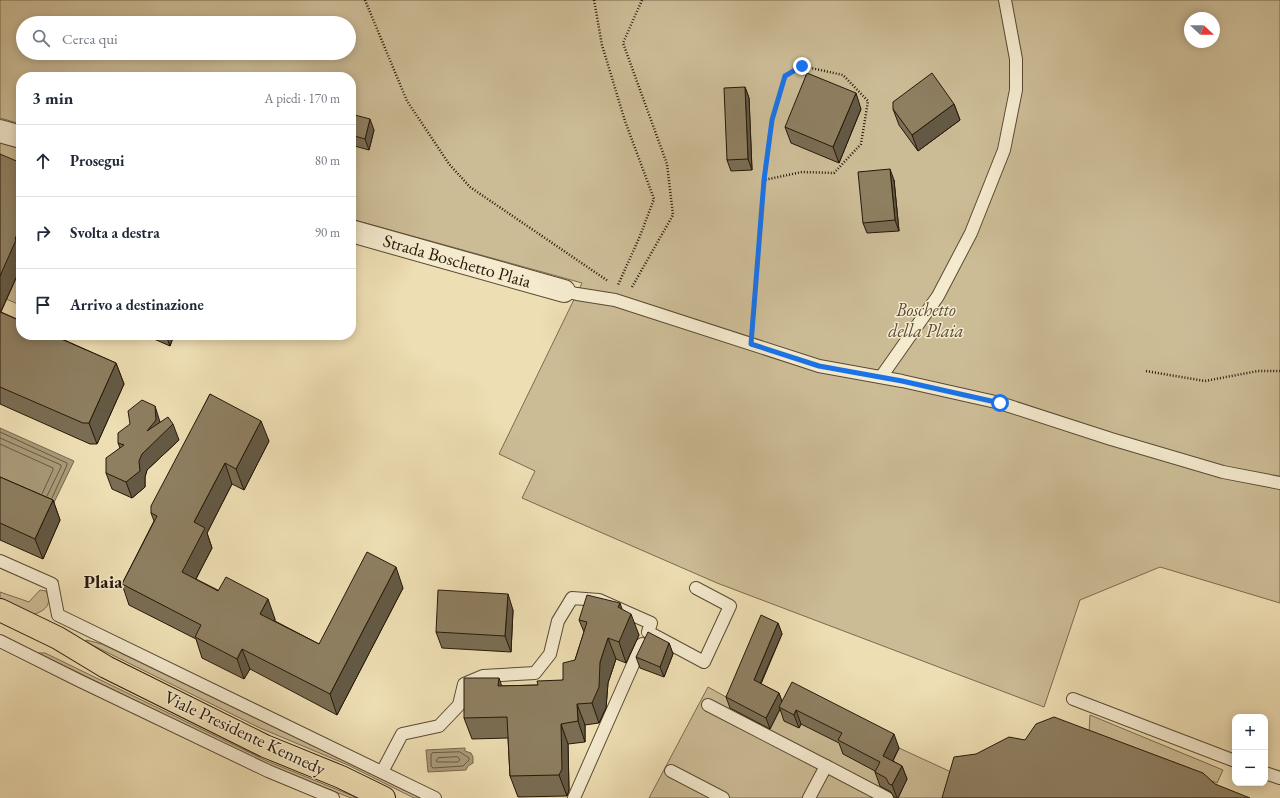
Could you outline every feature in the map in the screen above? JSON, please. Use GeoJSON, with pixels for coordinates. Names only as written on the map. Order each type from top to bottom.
{"type":"FeatureCollection","features":[{"type":"Feature","properties":{"kind":"main road"},"geometry":{"type":"LineString","coordinates":[[0,610],[58,638],[106,667]]}},
{"type":"Feature","properties":{"kind":"main road"},"geometry":{"type":"LineString","coordinates":[[0,624],[54,648],[106,667]]}},
{"type":"Feature","properties":{"kind":"main road","name":"Viale Presidente Kennedy"},"geometry":{"type":"LineString","coordinates":[[106,667],[265,746],[341,777],[384,798]]}},
{"type":"Feature","properties":{"kind":"street"},"geometry":{"type":"LineString","coordinates":[[0,132],[16,136]]}},
{"type":"Feature","properties":{"kind":"street","name":"Strada Boschetto Plaia"},"geometry":{"type":"LineString","coordinates":[[356,232],[564,291]]}},
{"type":"Feature","properties":{"kind":"lane"},"geometry":{"type":"LineString","coordinates":[[881,377],[938,296],[971,232],[1004,150],[1016,90],[1016,59],[1005,0]]}},
{"type":"Feature","properties":{"kind":"lane"},"geometry":{"type":"LineString","coordinates":[[564,291],[614,300],[819,366],[881,377],[1000,403],[1111,439],[1223,472],[1280,483]]}},
{"type":"Feature","properties":{"kind":"lane"},"geometry":{"type":"LineString","coordinates":[[0,561],[52,584],[58,615],[58,638]]}},
{"type":"Feature","properties":{"kind":"lane"},"geometry":{"type":"LineString","coordinates":[[648,632],[704,662],[730,606],[696,588]]}},
{"type":"Feature","properties":{"kind":"lane"},"geometry":{"type":"LineString","coordinates":[[382,772],[402,734],[438,726],[460,705],[464,684],[483,676],[535,673],[550,654],[558,621],[572,598],[599,600],[651,623],[574,798]]}},
{"type":"Feature","properties":{"kind":"lane"},"geometry":{"type":"LineString","coordinates":[[58,615],[435,798]]}},
{"type":"Feature","properties":{"kind":"lane"},"geometry":{"type":"LineString","coordinates":[[0,641],[261,768],[333,798]]}},
{"type":"Feature","properties":{"kind":"lane"},"geometry":{"type":"LineString","coordinates":[[1073,699],[1232,760]]}},
{"type":"Feature","properties":{"kind":"lane"},"geometry":{"type":"LineString","coordinates":[[708,704],[887,798]]}},
{"type":"Feature","properties":{"kind":"lane"},"geometry":{"type":"LineString","coordinates":[[809,798],[826,766]]}},
{"type":"Feature","properties":{"kind":"lane"},"geometry":{"type":"LineString","coordinates":[[671,771],[723,798]]}},
{"type":"Feature","properties":{"kind":"lane"},"geometry":{"type":"LineString","coordinates":[[1268,774],[1280,778]]}},
{"type":"Feature","properties":{"kind":"path"},"geometry":{"type":"LineString","coordinates":[[365,0],[407,102],[449,164],[470,187],[617,288],[640,236],[654,199],[625,121],[602,45],[594,0]]}},
{"type":"Feature","properties":{"kind":"path"},"geometry":{"type":"LineString","coordinates":[[619,282],[631,288],[673,215],[667,164],[623,43],[642,0]]}},
{"type":"Feature","properties":{"kind":"path"},"geometry":{"type":"LineString","coordinates":[[751,344],[764,180],[772,120],[785,76],[802,66],[843,75],[868,101],[861,144],[834,173],[802,172],[764,180]]}},
{"type":"Feature","properties":{"kind":"path"},"geometry":{"type":"LineString","coordinates":[[1146,371],[1205,381],[1258,370],[1280,370]]}},
{"type":"Feature","properties":{"kind":"green space","name":"Boschetto della Plaia"},"geometry":{"type":"Polygon","coordinates":[[[0,0],[1280,0],[1280,603],[1160,567],[1080,600],[1044,707],[717,583],[522,498],[535,471],[499,454],[582,283],[356,220],[356,72],[16,72],[16,123],[0,118],[0,0]]]}},
{"type":"Feature","properties":{"kind":"green space"},"geometry":{"type":"Polygon","coordinates":[[[0,143],[16,148],[16,178],[0,171],[0,143]]]}},
{"type":"Feature","properties":{"kind":"green space"},"geometry":{"type":"Polygon","coordinates":[[[16,278],[16,303],[6,299],[16,278]]]}},
{"type":"Feature","properties":{"kind":"green space"},"geometry":{"type":"Polygon","coordinates":[[[40,590],[46,591],[49,600],[48,604],[41,612],[32,615],[0,601],[0,592],[29,602],[40,590]]]}},
{"type":"Feature","properties":{"kind":"green space"},"geometry":{"type":"Polygon","coordinates":[[[86,640],[102,644],[421,798],[414,798],[348,765],[260,728],[86,642],[86,640]]]}},
{"type":"Feature","properties":{"kind":"green space"},"geometry":{"type":"Polygon","coordinates":[[[38,653],[45,653],[267,761],[358,798],[351,798],[266,764],[38,653]]]}},
{"type":"Feature","properties":{"kind":"green space"},"geometry":{"type":"Polygon","coordinates":[[[708,687],[753,712],[776,716],[783,704],[899,748],[962,777],[955,798],[649,798],[708,687]]]}},
{"type":"Feature","properties":{"kind":"green space"},"geometry":{"type":"Polygon","coordinates":[[[1090,715],[1223,770],[1217,783],[1089,733],[1090,715]]]}},
{"type":"Feature","properties":{"kind":"water"},"geometry":{"type":"Polygon","coordinates":[[[0,428],[74,461],[48,515],[0,494],[0,428]]]}},
{"type":"Feature","properties":{"kind":"water"},"geometry":{"type":"Polygon","coordinates":[[[465,748],[465,751],[471,753],[473,757],[473,763],[468,766],[466,770],[428,772],[426,750],[465,748]]]}},
{"type":"Feature","properties":{"kind":"building"},"geometry":{"type":"Polygon","coordinates":[[[807,73],[856,93],[833,147],[785,127],[807,73]]]}},
{"type":"Feature","properties":{"kind":"building"},"geometry":{"type":"Polygon","coordinates":[[[932,73],[954,104],[912,135],[893,109],[893,102],[932,73]]]}},
{"type":"Feature","properties":{"kind":"building"},"geometry":{"type":"Polygon","coordinates":[[[745,87],[748,159],[727,160],[724,88],[745,87]]]}},
{"type":"Feature","properties":{"kind":"building"},"geometry":{"type":"Polygon","coordinates":[[[356,115],[370,119],[365,139],[356,136],[356,115]]]}},
{"type":"Feature","properties":{"kind":"building"},"geometry":{"type":"Polygon","coordinates":[[[0,154],[16,161],[16,240],[0,276],[0,154]]]}},
{"type":"Feature","properties":{"kind":"building"},"geometry":{"type":"Polygon","coordinates":[[[890,169],[895,220],[863,223],[858,172],[890,169]]]}},
{"type":"Feature","properties":{"kind":"building"},"geometry":{"type":"Polygon","coordinates":[[[0,312],[16,319],[16,340],[63,340],[116,363],[89,423],[83,423],[0,387],[0,312]]]}},
{"type":"Feature","properties":{"kind":"building"},"geometry":{"type":"Polygon","coordinates":[[[210,394],[261,421],[236,469],[225,463],[194,522],[205,528],[182,572],[218,591],[226,577],[268,599],[260,614],[319,644],[367,552],[396,567],[330,694],[242,649],[237,659],[195,637],[201,625],[122,584],[157,516],[151,513],[151,506],[210,394]]]}},
{"type":"Feature","properties":{"kind":"building"},"geometry":{"type":"Polygon","coordinates":[[[142,400],[155,406],[156,420],[147,431],[168,417],[173,424],[142,454],[139,461],[140,471],[126,482],[106,473],[106,458],[124,445],[118,443],[118,433],[130,424],[128,411],[142,400]]]}},
{"type":"Feature","properties":{"kind":"building"},"geometry":{"type":"Polygon","coordinates":[[[0,477],[53,500],[35,539],[0,523],[0,477]]]}},
{"type":"Feature","properties":{"kind":"building"},"geometry":{"type":"Polygon","coordinates":[[[438,590],[508,594],[505,636],[436,632],[438,590]]]}},
{"type":"Feature","properties":{"kind":"building"},"geometry":{"type":"Polygon","coordinates":[[[587,595],[620,603],[618,607],[631,614],[619,642],[608,638],[600,662],[599,687],[592,703],[577,704],[578,721],[561,724],[562,769],[559,775],[510,776],[507,717],[464,718],[464,678],[499,678],[498,686],[538,685],[537,681],[563,680],[563,663],[575,660],[587,622],[579,620],[587,595]]]}},
{"type":"Feature","properties":{"kind":"building"},"geometry":{"type":"Polygon","coordinates":[[[761,615],[778,623],[754,680],[779,693],[766,718],[726,697],[761,615]]]}},
{"type":"Feature","properties":{"kind":"building"},"geometry":{"type":"Polygon","coordinates":[[[648,632],[669,643],[660,667],[636,657],[648,632]]]}},
{"type":"Feature","properties":{"kind":"building"},"geometry":{"type":"Polygon","coordinates":[[[792,682],[894,734],[883,756],[902,766],[892,785],[889,784],[886,778],[875,772],[880,762],[838,740],[842,733],[796,710],[794,715],[779,707],[792,682]]]}},
{"type":"Feature","properties":{"kind":"building"},"geometry":{"type":"Polygon","coordinates":[[[1054,717],[1203,773],[1215,784],[1250,798],[942,798],[954,757],[976,754],[1009,737],[1025,740],[1036,724],[1054,717]]]}},
{"type":"Feature","properties":{"kind":"district","name":"Plaia"},"geometry":{"type":"Point","coordinates":[103,581]}},
{"type":"Feature","properties":{"kind":"route"},"geometry":{"type":"LineString","coordinates":[[802,66],[785,76],[772,120],[764,180],[751,344],[819,366],[902,381],[1000,403]]}}]}
